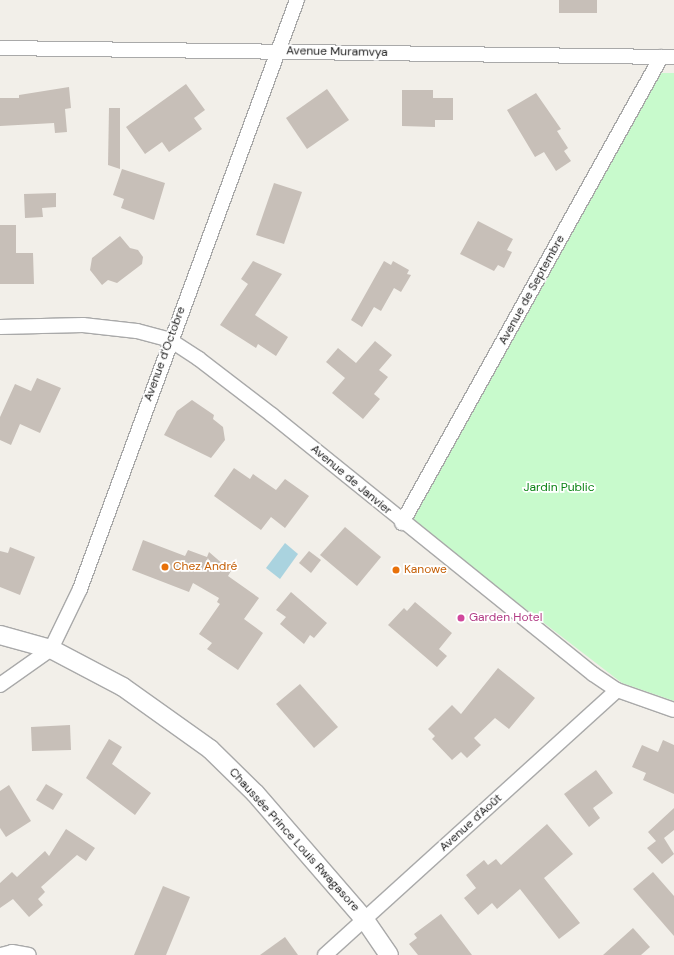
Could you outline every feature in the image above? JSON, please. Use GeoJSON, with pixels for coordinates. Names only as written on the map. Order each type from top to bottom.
{"type":"FeatureCollection","features":[{"type":"Feature","properties":{"kind":"street","name":"Avenue d'Octobre"},"geometry":{"type":"LineString","coordinates":[[0,684],[51,649],[80,589],[170,340],[297,0]]}},
{"type":"Feature","properties":{"kind":"street","name":"Avenue Muramvya"},"geometry":{"type":"LineString","coordinates":[[0,48],[667,57]]}},
{"type":"Feature","properties":{"kind":"street","name":"Avenue de Septembre"},"geometry":{"type":"LineString","coordinates":[[402,523],[667,57]]}},
{"type":"Feature","properties":{"kind":"street","name":"Avenue de Janvier"},"geometry":{"type":"LineString","coordinates":[[0,327],[83,325],[137,331],[170,340],[272,415],[402,523],[617,690],[674,710]]}},
{"type":"Feature","properties":{"kind":"street","name":"Chaussée Prince Louis Rwagasore"},"geometry":{"type":"LineString","coordinates":[[0,635],[51,649],[123,687],[210,749],[255,793],[365,920],[388,955]]}},
{"type":"Feature","properties":{"kind":"street","name":"Avenue d'Août"},"geometry":{"type":"LineString","coordinates":[[325,955],[617,690]]}},
{"type":"Feature","properties":{"kind":"street"},"geometry":{"type":"LineString","coordinates":[[2,955],[12,952],[29,955]]}},
{"type":"Feature","properties":{"kind":"green space","name":"Jardin Public"},"geometry":{"type":"Polygon","coordinates":[[[659,73],[674,73],[674,701],[622,683],[409,519],[659,73]]]}},
{"type":"Feature","properties":{"kind":"water"},"geometry":{"type":"Polygon","coordinates":[[[285,543],[298,554],[280,579],[266,568],[285,543]]]}},
{"type":"Feature","properties":{"kind":"building"},"geometry":{"type":"Polygon","coordinates":[[[559,0],[597,0],[597,13],[559,13],[559,0]]]}},
{"type":"Feature","properties":{"kind":"building"},"geometry":{"type":"Polygon","coordinates":[[[186,84],[205,110],[194,118],[202,129],[169,152],[162,142],[145,154],[126,127],[186,84]]]}},
{"type":"Feature","properties":{"kind":"building"},"geometry":{"type":"Polygon","coordinates":[[[69,87],[71,108],[65,109],[67,132],[55,133],[54,123],[0,126],[0,98],[19,98],[19,95],[69,87]]]}},
{"type":"Feature","properties":{"kind":"building"},"geometry":{"type":"Polygon","coordinates":[[[327,89],[349,120],[307,149],[286,118],[327,89]]]}},
{"type":"Feature","properties":{"kind":"building"},"geometry":{"type":"Polygon","coordinates":[[[402,90],[433,90],[433,98],[453,98],[453,120],[435,120],[435,127],[402,126],[402,90]]]}},
{"type":"Feature","properties":{"kind":"building"},"geometry":{"type":"Polygon","coordinates":[[[536,93],[561,129],[557,131],[568,148],[564,151],[571,161],[556,171],[544,152],[535,157],[507,110],[536,93]]]}},
{"type":"Feature","properties":{"kind":"building"},"geometry":{"type":"Polygon","coordinates":[[[109,108],[120,108],[120,169],[108,165],[109,108]]]}},
{"type":"Feature","properties":{"kind":"building"},"geometry":{"type":"Polygon","coordinates":[[[122,169],[165,183],[154,220],[121,208],[124,199],[113,195],[122,169]]]}},
{"type":"Feature","properties":{"kind":"building"},"geometry":{"type":"Polygon","coordinates":[[[274,183],[302,192],[284,244],[256,235],[274,183]]]}},
{"type":"Feature","properties":{"kind":"building"},"geometry":{"type":"Polygon","coordinates":[[[56,193],[56,207],[42,208],[43,217],[25,218],[24,194],[56,193]]]}},
{"type":"Feature","properties":{"kind":"building"},"geometry":{"type":"Polygon","coordinates":[[[478,221],[513,239],[507,250],[512,252],[504,268],[498,265],[494,271],[460,254],[478,221]]]}},
{"type":"Feature","properties":{"kind":"building"},"geometry":{"type":"Polygon","coordinates":[[[0,225],[16,225],[16,253],[33,253],[34,284],[0,284],[0,225]]]}},
{"type":"Feature","properties":{"kind":"building"},"geometry":{"type":"Polygon","coordinates":[[[120,236],[130,248],[138,250],[143,257],[142,264],[117,283],[108,280],[102,285],[90,270],[92,258],[120,236]]]}},
{"type":"Feature","properties":{"kind":"building"},"geometry":{"type":"Polygon","coordinates":[[[253,261],[282,274],[255,315],[288,337],[276,356],[258,344],[256,348],[220,325],[248,284],[241,279],[253,261]]]}},
{"type":"Feature","properties":{"kind":"building"},"geometry":{"type":"Polygon","coordinates":[[[384,261],[391,265],[393,261],[409,270],[407,274],[411,275],[401,292],[394,288],[381,311],[374,307],[362,327],[351,320],[384,261]]]}},
{"type":"Feature","properties":{"kind":"building"},"geometry":{"type":"Polygon","coordinates":[[[375,341],[392,355],[379,370],[388,377],[374,394],[380,399],[363,419],[332,393],[345,378],[326,362],[338,348],[356,363],[375,341]]]}},
{"type":"Feature","properties":{"kind":"building"},"geometry":{"type":"Polygon","coordinates":[[[37,378],[61,388],[40,433],[20,424],[11,445],[0,440],[0,417],[15,384],[31,391],[37,378]]]}},
{"type":"Feature","properties":{"kind":"building"},"geometry":{"type":"Polygon","coordinates":[[[192,400],[214,415],[213,419],[223,427],[225,440],[211,458],[164,435],[177,411],[192,400]]]}},
{"type":"Feature","properties":{"kind":"building"},"geometry":{"type":"Polygon","coordinates":[[[234,468],[250,479],[253,474],[276,490],[285,479],[309,496],[285,528],[271,517],[261,530],[214,496],[234,468]]]}},
{"type":"Feature","properties":{"kind":"building"},"geometry":{"type":"Polygon","coordinates":[[[345,527],[381,557],[357,586],[320,555],[345,527]]]}},
{"type":"Feature","properties":{"kind":"building"},"geometry":{"type":"Polygon","coordinates":[[[143,540],[185,556],[188,550],[207,557],[209,552],[231,571],[228,576],[259,598],[244,619],[263,633],[238,670],[207,649],[212,643],[199,634],[220,604],[217,602],[219,598],[193,583],[189,592],[132,570],[143,540]]]}},
{"type":"Feature","properties":{"kind":"building"},"geometry":{"type":"Polygon","coordinates":[[[10,547],[35,557],[20,595],[0,587],[0,551],[8,553],[10,547]]]}},
{"type":"Feature","properties":{"kind":"building"},"geometry":{"type":"Polygon","coordinates":[[[309,551],[321,560],[311,573],[299,563],[309,551]]]}},
{"type":"Feature","properties":{"kind":"building"},"geometry":{"type":"Polygon","coordinates":[[[291,592],[327,623],[314,638],[310,635],[304,644],[280,624],[286,617],[276,610],[291,592]]]}},
{"type":"Feature","properties":{"kind":"building"},"geometry":{"type":"Polygon","coordinates":[[[415,602],[452,633],[439,649],[447,656],[437,667],[388,625],[404,608],[407,611],[415,602]]]}},
{"type":"Feature","properties":{"kind":"building"},"geometry":{"type":"Polygon","coordinates":[[[498,668],[535,698],[509,729],[495,718],[474,738],[481,745],[467,758],[461,752],[452,760],[432,739],[435,736],[428,729],[452,705],[461,714],[498,668]]]}},
{"type":"Feature","properties":{"kind":"building"},"geometry":{"type":"Polygon","coordinates":[[[300,684],[338,727],[314,748],[276,704],[300,684]]]}},
{"type":"Feature","properties":{"kind":"building"},"geometry":{"type":"Polygon","coordinates":[[[70,725],[71,750],[32,751],[31,727],[70,725]]]}},
{"type":"Feature","properties":{"kind":"building"},"geometry":{"type":"Polygon","coordinates":[[[109,739],[122,747],[112,764],[151,793],[135,815],[86,778],[109,739]]]}},
{"type":"Feature","properties":{"kind":"building"},"geometry":{"type":"Polygon","coordinates":[[[663,740],[674,745],[674,794],[643,780],[646,773],[632,767],[642,745],[658,752],[663,740]]]}},
{"type":"Feature","properties":{"kind":"building"},"geometry":{"type":"Polygon","coordinates":[[[596,770],[613,793],[593,808],[600,818],[589,827],[564,794],[596,770]]]}},
{"type":"Feature","properties":{"kind":"building"},"geometry":{"type":"Polygon","coordinates":[[[46,784],[63,794],[53,810],[36,800],[46,784]]]}},
{"type":"Feature","properties":{"kind":"building"},"geometry":{"type":"Polygon","coordinates":[[[9,785],[31,821],[6,837],[0,828],[0,791],[9,785]]]}},
{"type":"Feature","properties":{"kind":"building"},"geometry":{"type":"Polygon","coordinates":[[[674,808],[674,830],[664,838],[674,854],[662,864],[647,848],[656,841],[648,832],[674,808]]]}},
{"type":"Feature","properties":{"kind":"building"},"geometry":{"type":"Polygon","coordinates":[[[547,824],[573,854],[544,878],[580,923],[559,939],[520,889],[497,909],[492,903],[478,915],[464,898],[476,888],[466,875],[484,860],[488,865],[496,859],[501,865],[547,824]]]}},
{"type":"Feature","properties":{"kind":"building"},"geometry":{"type":"Polygon","coordinates":[[[66,829],[95,848],[86,861],[77,855],[41,887],[45,892],[38,899],[43,905],[29,917],[13,899],[0,908],[0,883],[12,872],[17,877],[45,851],[49,856],[66,829]]]}},
{"type":"Feature","properties":{"kind":"building"},"geometry":{"type":"Polygon","coordinates":[[[653,872],[674,896],[674,936],[633,889],[653,872]]]}},
{"type":"Feature","properties":{"kind":"building"},"geometry":{"type":"Polygon","coordinates":[[[163,886],[190,897],[166,955],[134,955],[163,886]]]}},
{"type":"Feature","properties":{"kind":"building"},"geometry":{"type":"Polygon","coordinates":[[[441,914],[472,955],[418,955],[409,944],[417,938],[414,934],[441,914]]]}},
{"type":"Feature","properties":{"kind":"building"},"geometry":{"type":"Polygon","coordinates":[[[633,928],[650,947],[641,955],[603,955],[633,928]]]}},
{"type":"Feature","properties":{"kind":"building"},"geometry":{"type":"Polygon","coordinates":[[[285,937],[298,955],[260,955],[285,937]]]}},
{"type":"Feature","properties":{"kind":"place","name":"Chez André"},"geometry":{"type":"Point","coordinates":[165,567]}},
{"type":"Feature","properties":{"kind":"place","name":"Kanowe"},"geometry":{"type":"Point","coordinates":[396,570]}},
{"type":"Feature","properties":{"kind":"place","name":"Garden Hotel"},"geometry":{"type":"Point","coordinates":[461,618]}}]}
